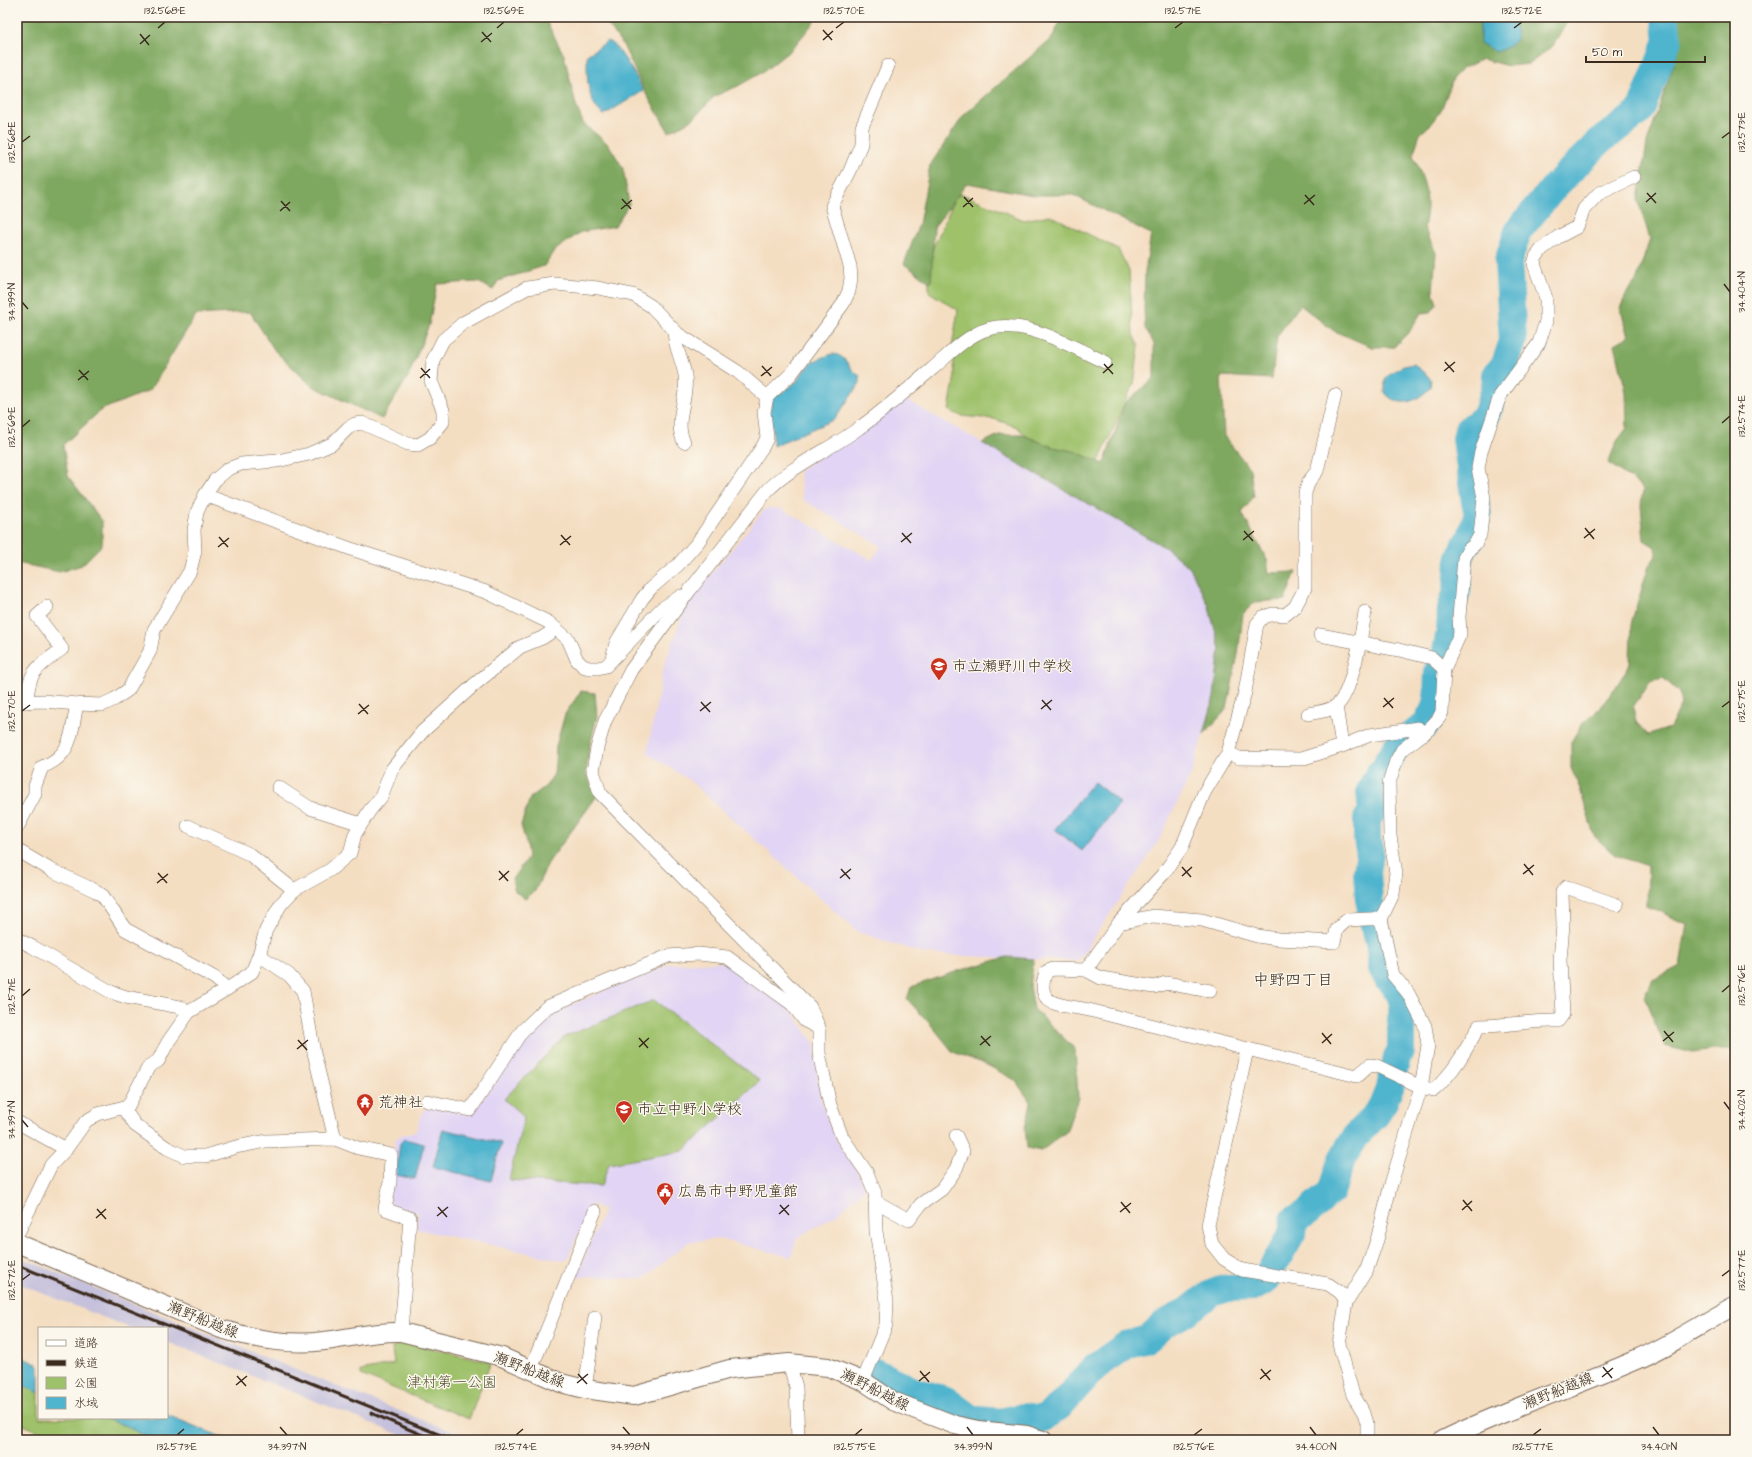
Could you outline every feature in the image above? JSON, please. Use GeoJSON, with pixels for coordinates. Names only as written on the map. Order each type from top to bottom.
{"type":"FeatureCollection","features":[{"type":"Feature","properties":{"kind":"main road","name":"瀬野船越線"},"geometry":{"type":"LineString","coordinates":[[17,1243],[221,1328],[249,1338],[311,1343],[387,1332],[400,1332],[502,1357],[561,1383],[585,1389],[634,1396],[730,1369],[789,1363],[828,1367],[863,1381],[893,1401],[955,1426],[1027,1435],[1043,1440]]}},
{"type":"Feature","properties":{"kind":"main road","name":"瀬野船越線"},"geometry":{"type":"LineString","coordinates":[[1443,1440],[1481,1421],[1635,1360],[1671,1344],[1702,1324],[1735,1306]]}},
{"type":"Feature","properties":{"kind":"street"},"geometry":{"type":"LineString","coordinates":[[612,658],[616,643],[642,599],[651,588],[678,565],[698,542],[763,446],[767,438],[764,412],[767,397],[792,373],[843,304],[849,291],[851,278],[850,266],[832,206],[850,171],[861,144],[862,127],[888,66]]}},
{"type":"Feature","properties":{"kind":"street"},"geometry":{"type":"LineString","coordinates":[[1366,1440],[1367,1423],[1364,1413],[1353,1395],[1339,1344],[1346,1303],[1367,1269],[1377,1240],[1421,1087],[1428,1045],[1425,1026],[1408,993],[1393,975],[1381,919],[1393,894],[1396,873],[1390,836],[1389,783],[1391,773],[1402,750],[1424,734],[1439,718],[1442,712],[1444,669],[1460,634],[1459,617],[1464,558],[1480,535],[1484,498],[1478,468],[1481,452],[1500,396],[1539,342],[1546,321],[1546,298],[1534,264],[1536,257],[1542,249],[1558,237],[1577,227],[1584,209],[1598,194],[1634,177]]}},
{"type":"Feature","properties":{"kind":"street"},"geometry":{"type":"LineString","coordinates":[[47,607],[37,616],[62,649],[38,666],[30,679],[22,702],[43,701],[102,705],[115,699],[128,690],[150,651],[154,630],[190,572],[195,551],[194,530],[197,512],[205,495],[215,480],[228,469],[241,464],[277,461],[309,454],[332,444],[348,428],[355,424],[362,423],[408,444],[418,445],[430,438],[443,422],[443,410],[431,381],[433,360],[443,340],[463,323],[527,288],[555,284],[598,288],[632,296],[651,306],[674,330],[738,372],[767,397]]}},
{"type":"Feature","properties":{"kind":"street"},"geometry":{"type":"LineString","coordinates":[[863,1381],[886,1325],[887,1300],[876,1231],[875,1193],[867,1173],[842,1137],[830,1105],[819,1053],[819,1028],[810,1006],[600,793],[593,771],[597,748],[606,721],[631,670],[690,590],[767,492],[781,478],[859,428],[975,334],[986,329],[1011,326],[1030,329],[1105,362]]}},
{"type":"Feature","properties":{"kind":"street"},"geometry":{"type":"LineString","coordinates":[[674,330],[674,340],[685,376],[685,393],[680,425],[680,431],[684,442]]}},
{"type":"Feature","properties":{"kind":"street"},"geometry":{"type":"LineString","coordinates":[[1086,970],[1119,923],[1164,873],[1182,847],[1204,793],[1228,753],[1245,692],[1257,624],[1263,617],[1274,614],[1285,615],[1295,607],[1305,588],[1305,493],[1309,481],[1317,471],[1335,395]]}},
{"type":"Feature","properties":{"kind":"street"},"geometry":{"type":"LineString","coordinates":[[205,495],[351,549],[486,592],[548,622],[568,639],[577,660],[583,666],[589,668],[606,666],[660,609],[690,590]]}},
{"type":"Feature","properties":{"kind":"street"},"geometry":{"type":"LineString","coordinates":[[1308,714],[1336,706],[1343,698],[1360,643],[1365,612]]}},
{"type":"Feature","properties":{"kind":"street"},"geometry":{"type":"LineString","coordinates":[[17,1235],[51,1166],[86,1122],[98,1114],[128,1106],[149,1066],[158,1061],[168,1042],[189,1012],[252,972],[259,955],[266,930],[281,904],[294,890],[330,870],[350,853],[355,834],[381,797],[392,769],[422,732],[475,684],[520,647],[542,638],[556,629]]}},
{"type":"Feature","properties":{"kind":"street"},"geometry":{"type":"LineString","coordinates":[[1320,636],[1399,650],[1432,658],[1444,669]]}},
{"type":"Feature","properties":{"kind":"street"},"geometry":{"type":"LineString","coordinates":[[17,828],[36,794],[35,786],[42,766],[52,763],[65,751],[70,737],[77,704]]}},
{"type":"Feature","properties":{"kind":"street"},"geometry":{"type":"LineString","coordinates":[[1336,706],[1342,746]]}},
{"type":"Feature","properties":{"kind":"street"},"geometry":{"type":"LineString","coordinates":[[1228,753],[1239,758],[1301,759],[1370,735],[1418,728],[1424,734]]}},
{"type":"Feature","properties":{"kind":"street"},"geometry":{"type":"LineString","coordinates":[[278,787],[310,808],[361,824]]}},
{"type":"Feature","properties":{"kind":"street"},"geometry":{"type":"LineString","coordinates":[[188,826],[249,854],[294,890]]}},
{"type":"Feature","properties":{"kind":"street"},"geometry":{"type":"LineString","coordinates":[[17,850],[51,870],[96,891],[103,896],[125,929],[215,978],[226,989]]}},
{"type":"Feature","properties":{"kind":"street"},"geometry":{"type":"LineString","coordinates":[[1210,991],[1166,983],[1154,987],[1101,978],[1086,970],[1053,970],[1046,972],[1043,981],[1043,992],[1046,998],[1056,1005],[1089,1010],[1357,1076],[1370,1065],[1377,1066],[1421,1087],[1434,1090],[1444,1081],[1462,1058],[1479,1026],[1515,1025],[1540,1020],[1558,1021],[1562,1014],[1560,960],[1563,925],[1562,892],[1566,887],[1617,904]]}},
{"type":"Feature","properties":{"kind":"street"},"geometry":{"type":"LineString","coordinates":[[1119,923],[1160,916],[1202,920],[1257,936],[1278,939],[1334,942],[1337,929],[1347,920],[1367,918],[1381,919]]}},
{"type":"Feature","properties":{"kind":"street"},"geometry":{"type":"LineString","coordinates":[[17,939],[111,992],[126,997],[180,1007],[189,1012]]}},
{"type":"Feature","properties":{"kind":"street"},"geometry":{"type":"LineString","coordinates":[[427,1101],[470,1110],[522,1031],[547,1007],[668,956],[698,954],[727,957],[792,1004],[805,1021],[819,1028]]}},
{"type":"Feature","properties":{"kind":"street"},"geometry":{"type":"LineString","coordinates":[[259,955],[289,975],[303,991],[314,1053],[335,1139]]}},
{"type":"Feature","properties":{"kind":"street"},"geometry":{"type":"LineString","coordinates":[[1247,1050],[1208,1225],[1212,1244],[1224,1259],[1242,1270],[1328,1284],[1341,1293],[1346,1303]]}},
{"type":"Feature","properties":{"kind":"street"},"geometry":{"type":"LineString","coordinates":[[123,1108],[135,1125],[167,1148],[184,1156],[206,1156],[236,1147],[266,1141],[335,1139],[358,1148],[391,1155],[390,1182],[384,1209],[410,1218],[400,1332]]}},
{"type":"Feature","properties":{"kind":"street"},"geometry":{"type":"LineString","coordinates":[[17,1122],[66,1149]]}},
{"type":"Feature","properties":{"kind":"street"},"geometry":{"type":"LineString","coordinates":[[875,1201],[909,1220],[921,1204],[942,1189],[956,1169],[963,1151],[956,1136]]}},
{"type":"Feature","properties":{"kind":"street"},"geometry":{"type":"LineString","coordinates":[[530,1369],[596,1210]]}},
{"type":"Feature","properties":{"kind":"street"},"geometry":{"type":"LineString","coordinates":[[585,1389],[595,1317]]}},
{"type":"Feature","properties":{"kind":"street"},"geometry":{"type":"LineString","coordinates":[[789,1363],[796,1387],[798,1440]]}},
{"type":"Feature","properties":{"kind":"shaded area","name":"市立瀬野川中学校"},"geometry":{"type":"Polygon","coordinates":[[[903,398],[1166,548],[1190,568],[1208,604],[1220,649],[1214,697],[1193,770],[1158,842],[1078,961],[925,954],[858,932],[689,780],[647,753],[664,665],[687,604],[764,510],[768,508],[780,508],[872,560],[881,546],[803,500],[799,471],[903,398]]]}},
{"type":"Feature","properties":{"kind":"shaded area","name":"市立中野小学校"},"geometry":{"type":"Polygon","coordinates":[[[726,962],[788,1006],[814,1043],[822,1105],[835,1138],[856,1169],[865,1188],[837,1214],[797,1238],[791,1257],[719,1239],[689,1242],[643,1279],[577,1276],[604,1210],[592,1204],[566,1261],[416,1229],[418,1213],[393,1206],[389,1198],[392,1184],[395,1140],[401,1135],[416,1132],[421,1114],[430,1105],[471,1115],[534,1028],[553,1012],[670,964],[726,962]]]}},
{"type":"Feature","properties":{"kind":"shaded area"},"geometry":{"type":"Polygon","coordinates":[[[17,1256],[323,1381],[474,1440],[413,1440],[168,1342],[168,1327],[127,1327],[17,1283],[17,1256]]]}},
{"type":"Feature","properties":{"kind":"green space"},"geometry":{"type":"Polygon","coordinates":[[[17,17],[544,17],[564,55],[576,105],[583,123],[609,145],[623,168],[629,204],[615,226],[581,232],[554,251],[544,266],[498,281],[493,290],[478,282],[437,284],[429,325],[408,377],[382,419],[312,386],[275,351],[250,312],[196,315],[150,390],[101,410],[63,445],[68,476],[102,521],[102,545],[82,565],[60,572],[17,563],[17,17]]]}},
{"type":"Feature","properties":{"kind":"green space"},"geometry":{"type":"Polygon","coordinates":[[[602,17],[818,17],[792,49],[763,72],[738,86],[715,96],[692,120],[669,132],[646,94],[623,45],[602,17]]]}},
{"type":"Feature","properties":{"kind":"green space"},"geometry":{"type":"Polygon","coordinates":[[[1062,17],[1570,17],[1553,46],[1529,64],[1508,66],[1482,59],[1462,69],[1454,77],[1441,110],[1430,125],[1420,134],[1413,155],[1426,190],[1427,207],[1424,227],[1436,253],[1433,291],[1437,304],[1431,312],[1421,313],[1410,331],[1394,347],[1372,347],[1334,331],[1300,305],[1277,336],[1272,379],[1221,376],[1224,436],[1250,469],[1254,496],[1242,513],[1267,560],[1269,573],[1296,572],[1285,600],[1255,602],[1243,614],[1238,654],[1227,709],[1204,734],[1214,697],[1220,649],[1208,604],[1190,568],[1166,548],[982,443],[999,435],[1023,435],[1053,447],[1074,451],[1104,464],[1125,403],[1154,378],[1154,344],[1145,327],[1144,309],[1145,271],[1151,234],[1073,195],[1033,195],[967,183],[934,227],[931,283],[904,264],[919,224],[930,165],[964,115],[1053,37],[1062,17]]]}},
{"type":"Feature","properties":{"kind":"green space"},"geometry":{"type":"Polygon","coordinates":[[[1676,17],[1735,17],[1735,1046],[1734,1050],[1714,1050],[1693,1053],[1665,1046],[1644,997],[1651,981],[1680,966],[1687,924],[1647,906],[1648,866],[1615,855],[1594,836],[1580,789],[1571,768],[1571,742],[1581,725],[1595,713],[1614,690],[1630,664],[1631,624],[1649,566],[1656,556],[1655,547],[1644,540],[1641,505],[1643,489],[1608,463],[1617,441],[1627,428],[1626,392],[1615,344],[1629,336],[1620,308],[1628,291],[1636,281],[1650,239],[1638,200],[1647,143],[1677,54],[1676,17]],[[1663,678],[1651,681],[1633,707],[1636,722],[1648,735],[1670,728],[1681,705],[1679,692],[1663,678]]]}},
{"type":"Feature","properties":{"kind":"green space"},"geometry":{"type":"Polygon","coordinates":[[[962,194],[1024,220],[1050,215],[1118,249],[1129,271],[1133,332],[1139,346],[1134,385],[1129,393],[1097,466],[1031,440],[1017,427],[994,419],[961,416],[949,410],[955,375],[952,347],[958,310],[929,292],[928,259],[956,196],[962,194]]]}},
{"type":"Feature","properties":{"kind":"green space"},"geometry":{"type":"Polygon","coordinates":[[[581,691],[595,693],[597,716],[589,749],[586,774],[597,796],[548,863],[535,891],[525,899],[515,891],[512,879],[528,857],[521,825],[530,798],[546,786],[554,774],[556,746],[565,714],[581,691]]]}},
{"type":"Feature","properties":{"kind":"green space"},"geometry":{"type":"Polygon","coordinates":[[[1007,957],[1034,959],[1030,986],[1034,1009],[1075,1049],[1078,1098],[1066,1132],[1041,1151],[1027,1148],[1025,1127],[1031,1103],[1015,1080],[985,1064],[953,1052],[907,999],[911,987],[958,971],[1007,957]]]}},
{"type":"Feature","properties":{"kind":"green space"},"geometry":{"type":"Polygon","coordinates":[[[654,1000],[760,1081],[683,1151],[609,1164],[601,1186],[509,1180],[524,1117],[504,1099],[564,1037],[654,1000]]]}},
{"type":"Feature","properties":{"kind":"green space","name":"津村第一公園"},"geometry":{"type":"Polygon","coordinates":[[[405,1342],[491,1362],[469,1419],[361,1375],[361,1371],[394,1364],[392,1348],[405,1342]]]}},
{"type":"Feature","properties":{"kind":"green space"},"geometry":{"type":"Polygon","coordinates":[[[17,1383],[38,1393],[38,1419],[107,1419],[126,1426],[153,1440],[57,1440],[17,1422],[17,1383]]]}},
{"type":"Feature","properties":{"kind":"water"},"geometry":{"type":"Polygon","coordinates":[[[1480,17],[1511,17],[1516,31],[1516,40],[1509,46],[1496,52],[1480,43],[1480,17]]]}},
{"type":"Feature","properties":{"kind":"water"},"geometry":{"type":"Polygon","coordinates":[[[608,41],[613,44],[623,56],[633,71],[643,91],[604,115],[598,110],[591,96],[588,79],[587,55],[608,41]]]}},
{"type":"Feature","properties":{"kind":"water"},"geometry":{"type":"Polygon","coordinates":[[[832,354],[844,359],[860,376],[860,383],[835,419],[773,446],[773,431],[769,413],[774,394],[780,394],[797,381],[805,369],[814,361],[832,354]]]}},
{"type":"Feature","properties":{"kind":"water"},"geometry":{"type":"Polygon","coordinates":[[[1414,364],[1431,379],[1430,388],[1414,400],[1408,402],[1396,401],[1385,393],[1385,379],[1398,368],[1414,364]]]}},
{"type":"Feature","properties":{"kind":"water"},"geometry":{"type":"Polygon","coordinates":[[[1094,782],[1120,803],[1082,851],[1055,829],[1094,782]]]}},
{"type":"Feature","properties":{"kind":"water"},"geometry":{"type":"Polygon","coordinates":[[[443,1129],[501,1143],[491,1181],[433,1167],[443,1129]]]}},
{"type":"Feature","properties":{"kind":"water"},"geometry":{"type":"Polygon","coordinates":[[[404,1139],[424,1144],[415,1179],[396,1175],[400,1143],[404,1139]]]}},
{"type":"Feature","properties":{"kind":"water"},"geometry":{"type":"Polygon","coordinates":[[[17,1355],[38,1365],[38,1393],[17,1383],[17,1355]]]}},
{"type":"Feature","properties":{"kind":"water"},"geometry":{"type":"Polygon","coordinates":[[[168,1415],[229,1440],[153,1440],[126,1426],[107,1419],[168,1419],[168,1415]]]}},
{"type":"Feature","properties":{"kind":"waterway"},"geometry":{"type":"LineString","coordinates":[[875,1372],[914,1391],[946,1400],[970,1418],[1001,1422],[1023,1417],[1041,1420],[1060,1406],[1095,1367],[1128,1344],[1150,1337],[1164,1324],[1187,1312],[1211,1293],[1228,1288],[1254,1287],[1264,1282],[1292,1233],[1294,1220],[1307,1213],[1331,1192],[1342,1159],[1358,1133],[1376,1115],[1383,1104],[1391,1084],[1397,1057],[1401,1050],[1401,1020],[1404,1006],[1399,992],[1388,979],[1382,968],[1379,940],[1374,925],[1369,899],[1367,872],[1370,852],[1367,836],[1367,819],[1372,812],[1370,791],[1378,775],[1385,769],[1389,758],[1399,743],[1425,726],[1434,710],[1437,699],[1438,671],[1445,655],[1450,632],[1451,609],[1457,591],[1459,561],[1464,547],[1470,540],[1478,513],[1475,502],[1466,439],[1468,430],[1486,416],[1495,389],[1496,375],[1505,364],[1513,341],[1508,262],[1518,231],[1555,186],[1600,141],[1640,112],[1668,40],[1665,17]]}},
{"type":"Feature","properties":{"kind":"railway"},"geometry":{"type":"LineString","coordinates":[[17,1265],[453,1440]]}},
{"type":"Feature","properties":{"kind":"railway"},"geometry":{"type":"LineString","coordinates":[[371,1413],[434,1440]]}},
{"type":"Feature","properties":{"kind":"place","name":"市立瀬野川中学校"},"geometry":{"type":"Point","coordinates":[939,681]}},
{"type":"Feature","properties":{"kind":"place","name":"荒神社"},"geometry":{"type":"Point","coordinates":[365,1117]}},
{"type":"Feature","properties":{"kind":"place","name":"市立中野小学校"},"geometry":{"type":"Point","coordinates":[624,1124]}},
{"type":"Feature","properties":{"kind":"place","name":"広島市中野児童館"},"geometry":{"type":"Point","coordinates":[665,1206]}},
{"type":"Feature","properties":{"kind":"district","name":"中野四丁目"},"geometry":{"type":"Point","coordinates":[1293,980]}}]}
